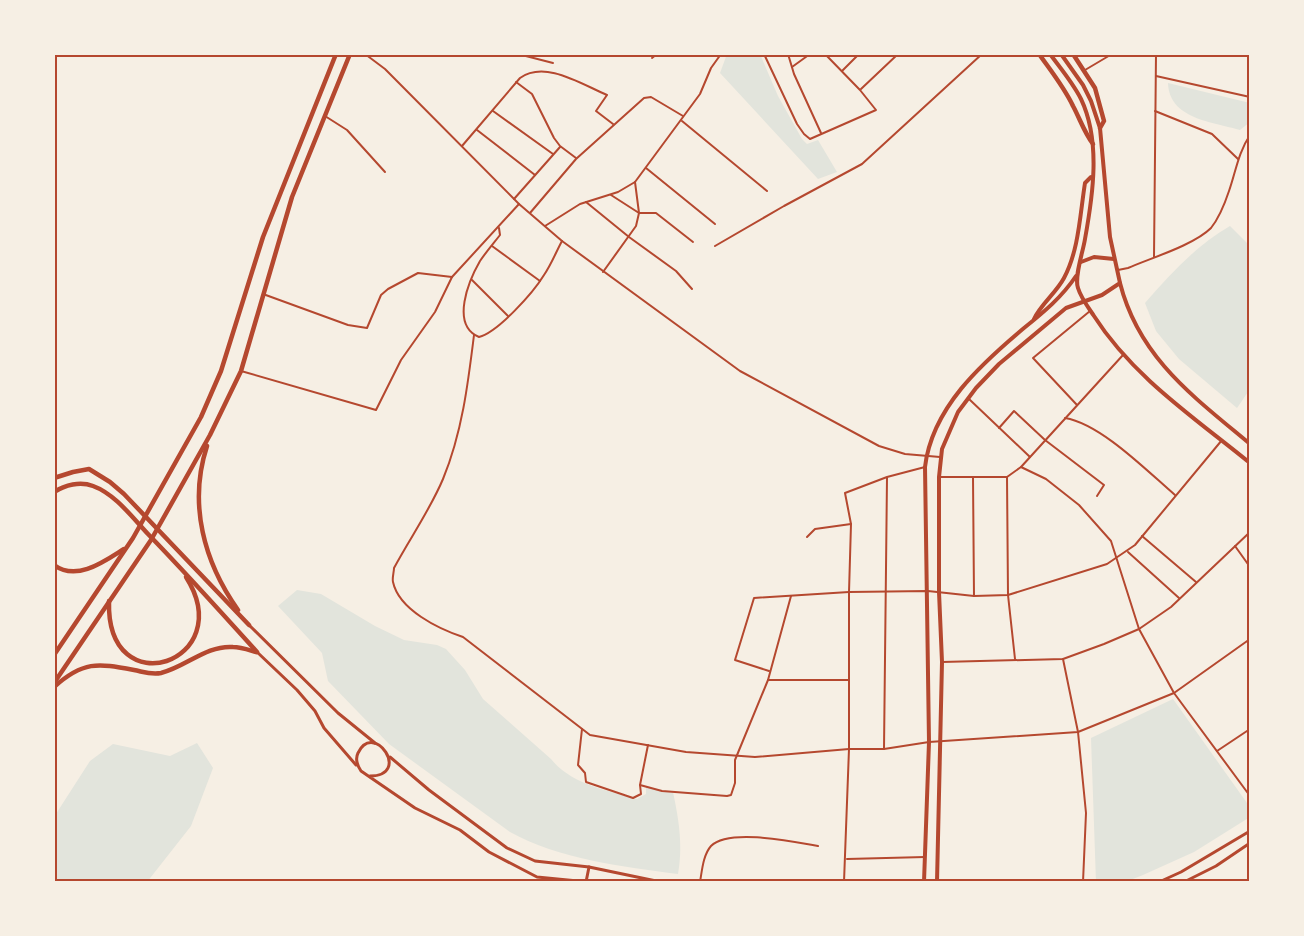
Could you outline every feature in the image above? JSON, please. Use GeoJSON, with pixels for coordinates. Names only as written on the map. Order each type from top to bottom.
{"type":"FeatureCollection","features":[{"type":"Feature","properties":{"kind":"highway"},"geometry":{"type":"LineString","coordinates":[[54,655],[126,547],[201,417],[220,371],[262,237],[336,54]]}},
{"type":"Feature","properties":{"kind":"highway"},"geometry":{"type":"LineString","coordinates":[[54,685],[109,599],[151,540],[210,435],[241,371],[292,197],[350,54]]}},
{"type":"Feature","properties":{"kind":"highway"},"geometry":{"type":"LineString","coordinates":[[1039,54],[1066,92],[1085,133],[1093,144]]}},
{"type":"Feature","properties":{"kind":"highway"},"geometry":{"type":"LineString","coordinates":[[1073,54],[1095,88],[1104,121],[1100,128]]}},
{"type":"Feature","properties":{"kind":"highway"},"geometry":{"type":"LineString","coordinates":[[210,435],[203,458],[199,488],[202,527],[212,566],[223,589],[249,625]]}},
{"type":"Feature","properties":{"kind":"highway"},"geometry":{"type":"LineString","coordinates":[[54,478],[89,469],[110,482],[249,625]]}},
{"type":"Feature","properties":{"kind":"highway"},"geometry":{"type":"LineString","coordinates":[[54,492],[82,483],[92,485],[116,500],[257,652]]}},
{"type":"Feature","properties":{"kind":"highway"},"geometry":{"type":"LineString","coordinates":[[54,566],[75,572],[98,565],[126,547]]}},
{"type":"Feature","properties":{"kind":"highway"},"geometry":{"type":"LineString","coordinates":[[109,599],[109,619],[118,646],[131,658],[152,664],[173,660],[194,640],[199,615],[196,598],[178,565]]}},
{"type":"Feature","properties":{"kind":"highway"},"geometry":{"type":"LineString","coordinates":[[54,618],[54,640]]}},
{"type":"Feature","properties":{"kind":"highway"},"geometry":{"type":"LineString","coordinates":[[54,685],[83,666],[110,665],[150,675],[178,667],[220,648],[234,647],[257,652]]}},
{"type":"Feature","properties":{"kind":"main road"},"geometry":{"type":"LineString","coordinates":[[924,882],[928,742],[926,456],[934,432],[954,398],[989,359],[1066,291],[1076,276],[1081,262],[1090,212],[1093,144],[1089,122],[1082,100],[1050,54]]}},
{"type":"Feature","properties":{"kind":"main road"},"geometry":{"type":"LineString","coordinates":[[1061,54],[1083,85],[1100,128],[1108,222],[1114,259],[1127,305],[1139,331],[1157,359],[1250,444]]}},
{"type":"Feature","properties":{"kind":"main road"},"geometry":{"type":"LineString","coordinates":[[1034,320],[1038,311],[1059,286],[1069,267],[1075,246],[1085,183],[1092,176]]}},
{"type":"Feature","properties":{"kind":"main road"},"geometry":{"type":"LineString","coordinates":[[1081,262],[1094,257],[1114,259]]}},
{"type":"Feature","properties":{"kind":"main road"},"geometry":{"type":"LineString","coordinates":[[1076,276],[1077,287],[1090,310],[1123,354],[1151,382],[1250,463]]}},
{"type":"Feature","properties":{"kind":"main road"},"geometry":{"type":"LineString","coordinates":[[937,882],[942,662],[939,592],[940,457],[951,425],[968,398],[999,364],[1066,308],[1102,295],[1120,283]]}},
{"type":"Feature","properties":{"kind":"street"},"geometry":{"type":"LineString","coordinates":[[365,54],[385,69],[519,204],[562,241],[740,371],[879,446],[905,454],[940,457]]}},
{"type":"Feature","properties":{"kind":"street"},"geometry":{"type":"LineString","coordinates":[[518,54],[553,63]]}},
{"type":"Feature","properties":{"kind":"street"},"geometry":{"type":"LineString","coordinates":[[652,58],[657,54]]}},
{"type":"Feature","properties":{"kind":"street"},"geometry":{"type":"LineString","coordinates":[[545,226],[586,202],[611,195],[635,182],[682,121],[700,94],[711,68],[721,54]]}},
{"type":"Feature","properties":{"kind":"street"},"geometry":{"type":"LineString","coordinates":[[764,54],[783,97],[804,134],[810,139],[876,110],[825,54]]}},
{"type":"Feature","properties":{"kind":"street"},"geometry":{"type":"LineString","coordinates":[[788,54],[821,133]]}},
{"type":"Feature","properties":{"kind":"street"},"geometry":{"type":"LineString","coordinates":[[792,67],[810,54]]}},
{"type":"Feature","properties":{"kind":"street"},"geometry":{"type":"LineString","coordinates":[[842,71],[859,54]]}},
{"type":"Feature","properties":{"kind":"street"},"geometry":{"type":"LineString","coordinates":[[860,90],[898,54]]}},
{"type":"Feature","properties":{"kind":"street"},"geometry":{"type":"LineString","coordinates":[[715,246],[862,164],[982,54]]}},
{"type":"Feature","properties":{"kind":"street"},"geometry":{"type":"LineString","coordinates":[[1085,70],[1112,54]]}},
{"type":"Feature","properties":{"kind":"street"},"geometry":{"type":"LineString","coordinates":[[1154,256],[1155,54]]}},
{"type":"Feature","properties":{"kind":"street"},"geometry":{"type":"LineString","coordinates":[[462,146],[516,82],[527,73],[540,71],[553,72],[607,95],[596,111],[613,124]]}},
{"type":"Feature","properties":{"kind":"street"},"geometry":{"type":"LineString","coordinates":[[1156,76],[1250,97]]}},
{"type":"Feature","properties":{"kind":"street"},"geometry":{"type":"LineString","coordinates":[[516,82],[532,94],[545,122],[560,146],[576,159]]}},
{"type":"Feature","properties":{"kind":"street"},"geometry":{"type":"LineString","coordinates":[[530,213],[576,159],[644,98],[651,97],[684,117]]}},
{"type":"Feature","properties":{"kind":"street"},"geometry":{"type":"LineString","coordinates":[[493,111],[553,154]]}},
{"type":"Feature","properties":{"kind":"street"},"geometry":{"type":"LineString","coordinates":[[1155,111],[1212,134],[1238,159]]}},
{"type":"Feature","properties":{"kind":"street"},"geometry":{"type":"LineString","coordinates":[[325,116],[347,130],[385,172]]}},
{"type":"Feature","properties":{"kind":"street"},"geometry":{"type":"LineString","coordinates":[[682,121],[767,191]]}},
{"type":"Feature","properties":{"kind":"street"},"geometry":{"type":"LineString","coordinates":[[477,130],[535,175]]}},
{"type":"Feature","properties":{"kind":"street"},"geometry":{"type":"LineString","coordinates":[[1118,270],[1128,268],[1196,239],[1211,227],[1216,221],[1229,190],[1238,159],[1250,135]]}},
{"type":"Feature","properties":{"kind":"street"},"geometry":{"type":"LineString","coordinates":[[514,199],[560,146]]}},
{"type":"Feature","properties":{"kind":"street"},"geometry":{"type":"LineString","coordinates":[[646,168],[716,224]]}},
{"type":"Feature","properties":{"kind":"street"},"geometry":{"type":"LineString","coordinates":[[603,272],[636,226],[639,213],[635,182]]}},
{"type":"Feature","properties":{"kind":"street"},"geometry":{"type":"LineString","coordinates":[[611,195],[639,213],[656,213],[693,242]]}},
{"type":"Feature","properties":{"kind":"street"},"geometry":{"type":"LineString","coordinates":[[586,202],[676,271],[692,289]]}},
{"type":"Feature","properties":{"kind":"street"},"geometry":{"type":"LineString","coordinates":[[241,371],[376,410],[401,360],[435,312],[452,278],[519,204]]}},
{"type":"Feature","properties":{"kind":"street"},"geometry":{"type":"LineString","coordinates":[[499,228],[500,235],[480,262],[464,302],[467,326],[474,335],[479,337],[508,317],[540,281],[562,241]]}},
{"type":"Feature","properties":{"kind":"street"},"geometry":{"type":"LineString","coordinates":[[492,246],[540,281]]}},
{"type":"Feature","properties":{"kind":"street"},"geometry":{"type":"LineString","coordinates":[[263,294],[348,325],[367,328],[381,295],[388,289],[418,273],[452,278]]}},
{"type":"Feature","properties":{"kind":"street"},"geometry":{"type":"LineString","coordinates":[[472,280],[508,317]]}},
{"type":"Feature","properties":{"kind":"street"},"geometry":{"type":"LineString","coordinates":[[1077,405],[1033,358],[1090,310]]}},
{"type":"Feature","properties":{"kind":"street"},"geometry":{"type":"LineString","coordinates":[[474,335],[458,438],[443,480],[394,568],[393,583],[405,603],[422,618],[442,630],[463,637],[590,735],[686,752],[755,757],[1078,732],[1174,693],[1250,639]]}},
{"type":"Feature","properties":{"kind":"street"},"geometry":{"type":"LineString","coordinates":[[939,477],[1007,477],[1021,467],[1123,354]]}},
{"type":"Feature","properties":{"kind":"street"},"geometry":{"type":"LineString","coordinates":[[968,398],[1030,457]]}},
{"type":"Feature","properties":{"kind":"street"},"geometry":{"type":"LineString","coordinates":[[999,428],[1014,411],[1104,486],[1097,496]]}},
{"type":"Feature","properties":{"kind":"street"},"geometry":{"type":"LineString","coordinates":[[1065,418],[1077,420],[1102,435],[1175,495]]}},
{"type":"Feature","properties":{"kind":"street"},"geometry":{"type":"LineString","coordinates":[[769,671],[735,660],[754,598],[849,592],[928,591],[974,596],[1008,595],[1107,564],[1128,552],[1222,440]]}},
{"type":"Feature","properties":{"kind":"street"},"geometry":{"type":"LineString","coordinates":[[844,882],[849,749],[849,592],[852,524],[845,494],[887,477],[925,467]]}},
{"type":"Feature","properties":{"kind":"street"},"geometry":{"type":"LineString","coordinates":[[1021,467],[1046,479],[1079,506],[1111,541],[1139,629],[1174,693],[1250,796]]}},
{"type":"Feature","properties":{"kind":"street"},"geometry":{"type":"LineString","coordinates":[[884,748],[887,477]]}},
{"type":"Feature","properties":{"kind":"street"},"geometry":{"type":"LineString","coordinates":[[973,477],[974,596]]}},
{"type":"Feature","properties":{"kind":"street"},"geometry":{"type":"LineString","coordinates":[[1007,477],[1008,595],[1015,659]]}},
{"type":"Feature","properties":{"kind":"street"},"geometry":{"type":"LineString","coordinates":[[807,537],[815,529],[852,524]]}},
{"type":"Feature","properties":{"kind":"street"},"geometry":{"type":"LineString","coordinates":[[942,662],[1063,659],[1139,629],[1179,599],[1250,532]]}},
{"type":"Feature","properties":{"kind":"street"},"geometry":{"type":"LineString","coordinates":[[1142,536],[1196,582]]}},
{"type":"Feature","properties":{"kind":"street"},"geometry":{"type":"LineString","coordinates":[[1235,546],[1250,567]]}},
{"type":"Feature","properties":{"kind":"street"},"geometry":{"type":"LineString","coordinates":[[1128,552],[1179,599]]}},
{"type":"Feature","properties":{"kind":"street"},"geometry":{"type":"LineString","coordinates":[[640,785],[662,791],[731,795],[735,783],[734,767],[768,680],[790,596]]}},
{"type":"Feature","properties":{"kind":"street"},"geometry":{"type":"LineString","coordinates":[[249,625],[338,713],[383,747],[389,756],[429,790],[507,848],[535,861],[589,867],[661,882]]}},
{"type":"Feature","properties":{"kind":"street"},"geometry":{"type":"LineString","coordinates":[[257,652],[297,690],[315,711],[324,729],[361,771],[415,808],[460,830],[489,852],[537,877],[587,882],[589,867]]}},
{"type":"Feature","properties":{"kind":"street"},"geometry":{"type":"LineString","coordinates":[[1063,659],[1078,732],[1086,813],[1083,882]]}},
{"type":"Feature","properties":{"kind":"street"},"geometry":{"type":"LineString","coordinates":[[768,680],[849,680]]}},
{"type":"Feature","properties":{"kind":"street"},"geometry":{"type":"LineString","coordinates":[[582,729],[578,765],[585,773],[586,782],[633,798],[641,794],[640,785],[648,745]]}},
{"type":"Feature","properties":{"kind":"street"},"geometry":{"type":"LineString","coordinates":[[1217,751],[1250,729]]}},
{"type":"Feature","properties":{"kind":"street"},"geometry":{"type":"LineString","coordinates":[[358,766],[359,751],[368,744],[377,744]]}},
{"type":"Feature","properties":{"kind":"street"},"geometry":{"type":"LineString","coordinates":[[370,776],[385,771],[388,767],[389,756]]}},
{"type":"Feature","properties":{"kind":"street"},"geometry":{"type":"LineString","coordinates":[[1160,882],[1250,831]]}},
{"type":"Feature","properties":{"kind":"street"},"geometry":{"type":"LineString","coordinates":[[700,882],[708,852],[711,846],[720,841],[769,837],[818,846]]}},
{"type":"Feature","properties":{"kind":"street"},"geometry":{"type":"LineString","coordinates":[[1184,882],[1216,866],[1250,843]]}},
{"type":"Feature","properties":{"kind":"street"},"geometry":{"type":"LineString","coordinates":[[846,859],[925,857]]}},
{"type":"Feature","properties":{"kind":"shaded area"},"geometry":{"type":"Polygon","coordinates":[[[727,54],[760,54],[778,96],[802,139],[807,144],[818,140],[837,172],[818,179],[720,73],[727,54]]]}},
{"type":"Feature","properties":{"kind":"shaded area"},"geometry":{"type":"Polygon","coordinates":[[[1168,83],[1250,103],[1250,122],[1240,130],[1194,117],[1184,112],[1176,104],[1170,95],[1168,83]]]}},
{"type":"Feature","properties":{"kind":"shaded area"},"geometry":{"type":"Polygon","coordinates":[[[1230,226],[1250,246],[1250,389],[1237,408],[1179,359],[1156,331],[1145,303],[1184,261],[1230,226]]]}},
{"type":"Feature","properties":{"kind":"shaded area"},"geometry":{"type":"Polygon","coordinates":[[[297,590],[321,594],[375,626],[404,640],[437,645],[446,649],[465,670],[483,699],[559,768],[580,781],[637,799],[646,794],[646,787],[673,792],[680,833],[678,874],[592,860],[549,849],[529,841],[510,832],[389,744],[328,681],[322,653],[278,606],[297,590]]]}},
{"type":"Feature","properties":{"kind":"shaded area"},"geometry":{"type":"Polygon","coordinates":[[[1173,699],[1247,803],[1250,817],[1194,852],[1143,875],[1125,882],[1096,882],[1091,738],[1173,699]]]}},
{"type":"Feature","properties":{"kind":"shaded area"},"geometry":{"type":"Polygon","coordinates":[[[197,743],[213,768],[191,826],[147,882],[54,882],[54,817],[90,761],[113,744],[170,756],[197,743]]]}}]}
